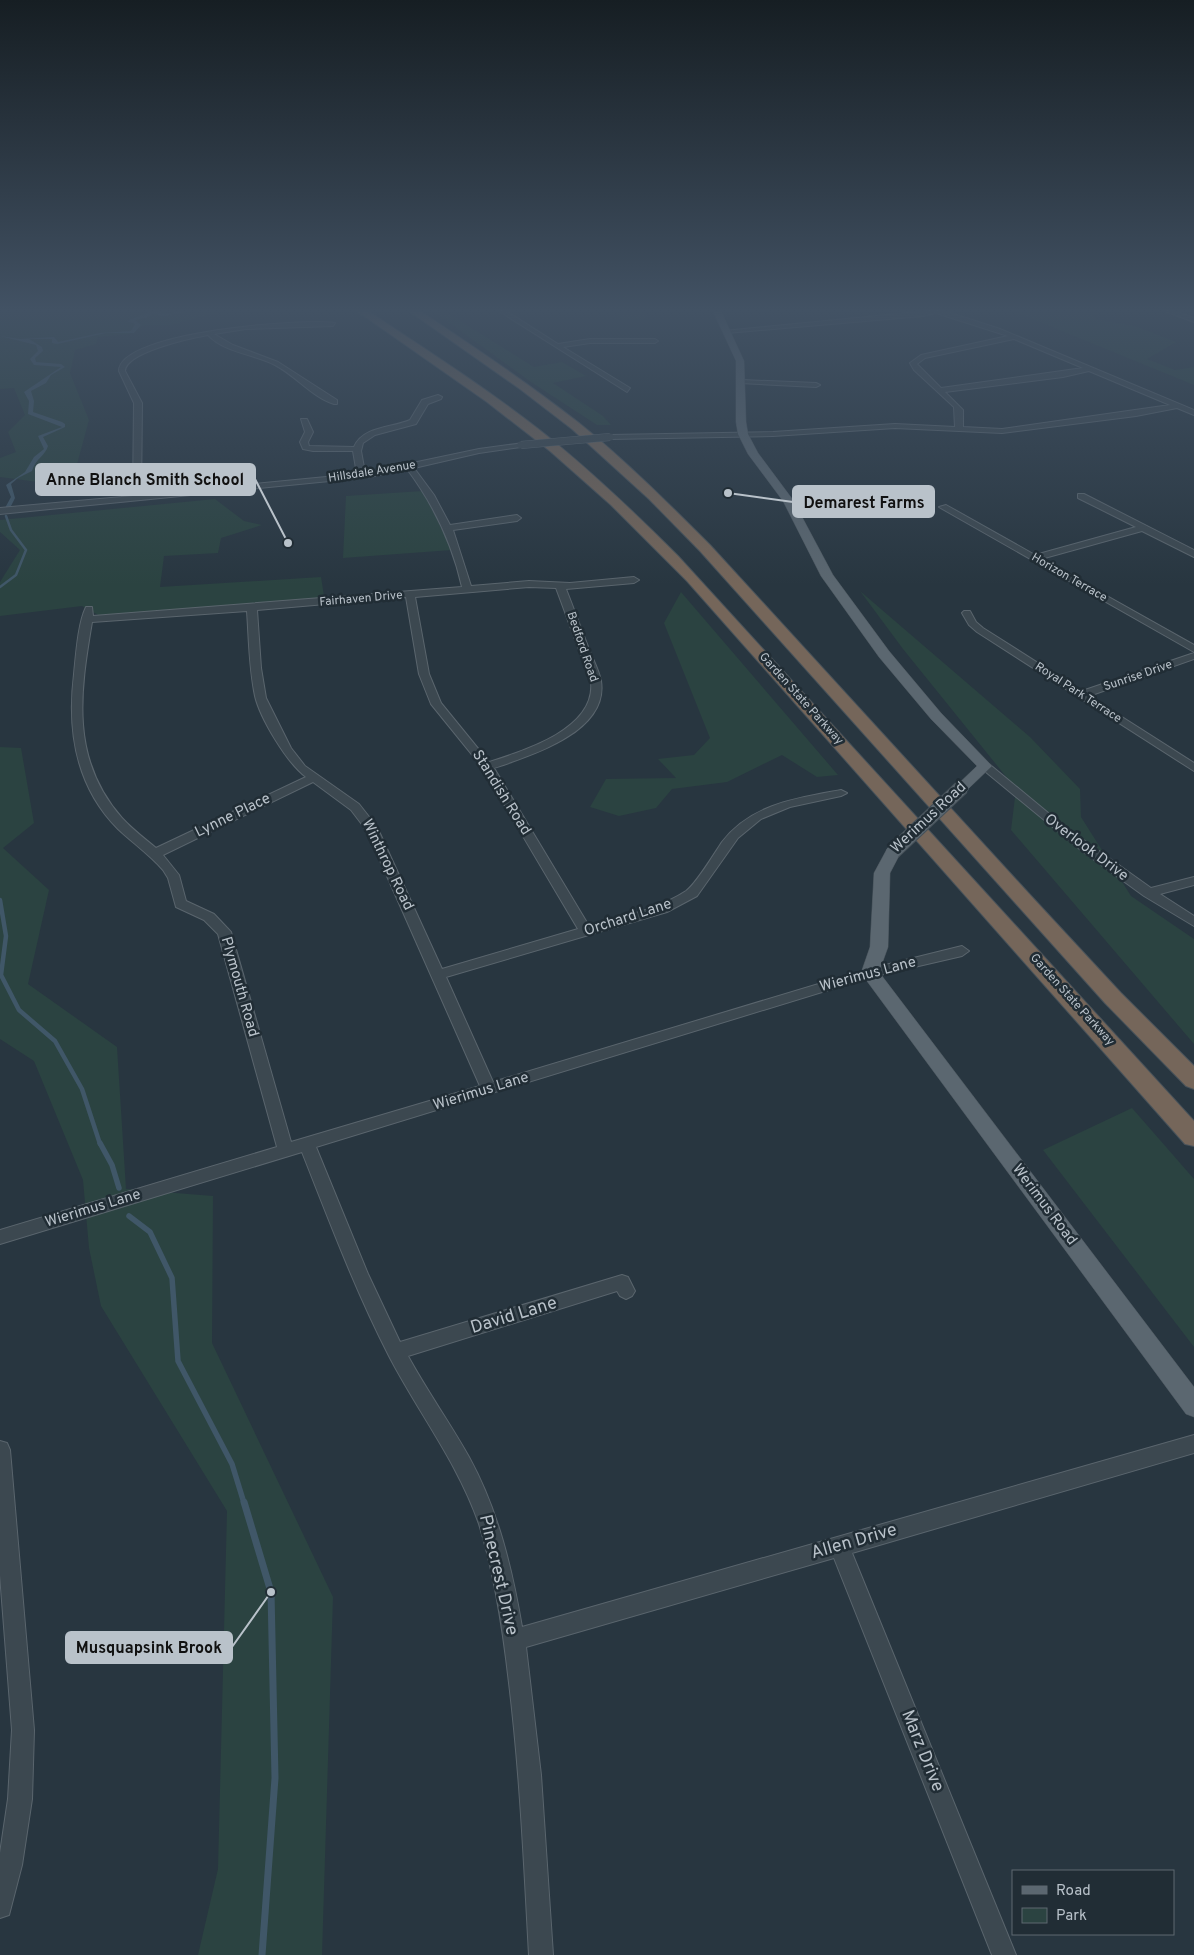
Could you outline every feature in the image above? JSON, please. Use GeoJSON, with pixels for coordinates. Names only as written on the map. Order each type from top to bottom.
{"type":"FeatureCollection","features":[{"type":"Feature","properties":{"kind":"highway","name":"Garden State Parkway"},"geometry":{"type":"LineString","coordinates":[[493,402],[534,431],[581,470],[654,538],[1194,1137]]}},
{"type":"Feature","properties":{"kind":"highway"},"geometry":{"type":"LineString","coordinates":[[544,402],[559,413],[654,496],[705,548],[1113,998],[1194,1080]]}},
{"type":"Feature","properties":{"kind":"main road"},"geometry":{"type":"LineString","coordinates":[[741,402],[743,434],[753,454],[789,501],[818,558],[840,594],[908,684],[985,766]]}},
{"type":"Feature","properties":{"kind":"main road","name":"Werimus Road"},"geometry":{"type":"LineString","coordinates":[[985,766],[893,852],[883,867],[880,882],[879,947],[870,973],[1194,1406]]}},
{"type":"Feature","properties":{"kind":"street"},"geometry":{"type":"LineString","coordinates":[[137,498],[138,402]]}},
{"type":"Feature","properties":{"kind":"street"},"geometry":{"type":"LineString","coordinates":[[361,476],[357,449],[359,443],[371,434],[412,423],[417,418],[425,402]]}},
{"type":"Feature","properties":{"kind":"street"},"geometry":{"type":"LineString","coordinates":[[952,402],[959,410],[959,429]]}},
{"type":"Feature","properties":{"kind":"street"},"geometry":{"type":"LineString","coordinates":[[1169,402],[1194,413]]}},
{"type":"Feature","properties":{"kind":"street","name":"Hillsdale Avenue"},"geometry":{"type":"LineString","coordinates":[[0,511],[361,476],[479,451],[521,445],[610,437],[743,434],[876,426],[1014,430],[1136,414],[1178,406]]}},
{"type":"Feature","properties":{"kind":"street"},"geometry":{"type":"LineString","coordinates":[[304,421],[309,432],[304,442],[306,447],[313,449],[357,449]]}},
{"type":"Feature","properties":{"kind":"street"},"geometry":{"type":"LineString","coordinates":[[409,467],[432,498],[448,528],[461,558],[467,589]]}},
{"type":"Feature","properties":{"kind":"street"},"geometry":{"type":"LineString","coordinates":[[1081,496],[1194,554]]}},
{"type":"Feature","properties":{"kind":"street","name":"Horizon Terrace"},"geometry":{"type":"LineString","coordinates":[[943,507],[1194,649]]}},
{"type":"Feature","properties":{"kind":"street"},"geometry":{"type":"LineString","coordinates":[[448,528],[517,518]]}},
{"type":"Feature","properties":{"kind":"street"},"geometry":{"type":"LineString","coordinates":[[1035,558],[1143,528]]}},
{"type":"Feature","properties":{"kind":"street","name":"Fairhaven Drive"},"geometry":{"type":"LineString","coordinates":[[88,614],[252,608],[529,584],[560,586],[634,580]]}},
{"type":"Feature","properties":{"kind":"street","name":"Bedford Road"},"geometry":{"type":"LineString","coordinates":[[487,766],[520,756],[558,737],[583,718],[594,699],[596,681],[560,586]]}},
{"type":"Feature","properties":{"kind":"street","name":"Standish Road"},"geometry":{"type":"LineString","coordinates":[[410,594],[424,674],[429,689],[449,721],[487,766],[586,932]]}},
{"type":"Feature","properties":{"kind":"street","name":"Winthrop Road"},"geometry":{"type":"LineString","coordinates":[[252,608],[256,668],[262,698],[269,718],[292,758],[313,778],[355,807],[373,830],[489,1089]]}},
{"type":"Feature","properties":{"kind":"street","name":"Royal Park Terrace"},"geometry":{"type":"LineString","coordinates":[[967,612],[972,623],[980,630],[1194,768]]}},
{"type":"Feature","properties":{"kind":"street","name":"Plymouth Road"},"geometry":{"type":"LineString","coordinates":[[88,614],[74,714],[79,749],[85,769],[102,801],[118,821],[154,854],[174,876],[181,904],[209,917],[224,932],[286,1151]]}},
{"type":"Feature","properties":{"kind":"street","name":"Sunrise Drive"},"geometry":{"type":"LineString","coordinates":[[1081,695],[1194,656]]}},
{"type":"Feature","properties":{"kind":"street","name":"Overlook Drive"},"geometry":{"type":"LineString","coordinates":[[985,766],[1059,829],[1149,894],[1194,922]]}},
{"type":"Feature","properties":{"kind":"street","name":"Lynne Place"},"geometry":{"type":"LineString","coordinates":[[154,854],[313,778]]}},
{"type":"Feature","properties":{"kind":"street","name":"Orchard Lane"},"geometry":{"type":"LineString","coordinates":[[438,975],[662,909],[692,893],[734,835],[757,816],[787,804],[841,793]]}},
{"type":"Feature","properties":{"kind":"street"},"geometry":{"type":"LineString","coordinates":[[1149,894],[1194,881]]}},
{"type":"Feature","properties":{"kind":"street","name":"Wierimus Lane"},"geometry":{"type":"LineString","coordinates":[[0,1237],[870,973],[962,951]]}},
{"type":"Feature","properties":{"kind":"street","name":"Pinecrest Drive"},"geometry":{"type":"LineString","coordinates":[[306,1144],[367,1294],[396,1352],[463,1464],[481,1504],[503,1579],[526,1726],[535,1826],[541,1955]]}},
{"type":"Feature","properties":{"kind":"street","name":"David Lane"},"geometry":{"type":"LineString","coordinates":[[396,1352],[622,1282],[626,1291]]}},
{"type":"Feature","properties":{"kind":"street","name":"Allen Drive"},"geometry":{"type":"LineString","coordinates":[[514,1640],[1194,1444]]}},
{"type":"Feature","properties":{"kind":"street"},"geometry":{"type":"LineString","coordinates":[[0,1450],[23,1730],[20,1799],[10,1865],[0,1906]]}},
{"type":"Feature","properties":{"kind":"street","name":"Marz Drive"},"geometry":{"type":"LineString","coordinates":[[840,1546],[1004,1955]]}},
{"type":"Feature","properties":{"kind":"green space"},"geometry":{"type":"Polygon","coordinates":[[[20,402],[82,402],[89,420],[76,468],[46,483],[0,477],[0,458],[16,452],[8,432],[25,415],[20,402]]]}},
{"type":"Feature","properties":{"kind":"green space"},"geometry":{"type":"Polygon","coordinates":[[[562,402],[582,402],[603,416],[611,425],[597,425],[562,402]]]}},
{"type":"Feature","properties":{"kind":"green space"},"geometry":{"type":"Polygon","coordinates":[[[423,491],[452,550],[343,558],[346,496],[423,491]]]}},
{"type":"Feature","properties":{"kind":"green space"},"geometry":{"type":"Polygon","coordinates":[[[215,499],[244,521],[262,525],[221,538],[218,553],[164,556],[160,587],[321,577],[325,602],[107,620],[82,606],[0,616],[0,582],[20,550],[0,532],[0,520],[215,499]]]}},
{"type":"Feature","properties":{"kind":"green space"},"geometry":{"type":"Polygon","coordinates":[[[860,591],[1030,737],[1080,789],[1081,817],[1131,896],[1194,939],[1194,1044],[1011,830],[1016,789],[903,649],[860,591]]]}},
{"type":"Feature","properties":{"kind":"green space"},"geometry":{"type":"Polygon","coordinates":[[[681,592],[838,775],[817,777],[782,755],[727,782],[672,789],[656,808],[619,816],[590,807],[606,779],[676,778],[658,759],[694,755],[710,738],[664,623],[681,592]]]}},
{"type":"Feature","properties":{"kind":"green space"},"geometry":{"type":"Polygon","coordinates":[[[0,747],[21,748],[34,823],[3,848],[49,890],[28,984],[117,1047],[126,1189],[213,1196],[212,1343],[333,1597],[322,1955],[198,1955],[218,1869],[227,1511],[101,1306],[89,1248],[83,1180],[34,1061],[0,1039],[0,747]]]}},
{"type":"Feature","properties":{"kind":"green space"},"geometry":{"type":"Polygon","coordinates":[[[1132,1108],[1194,1179],[1194,1347],[1043,1150],[1132,1108]]]}},
{"type":"Feature","properties":{"kind":"water"},"geometry":{"type":"Polygon","coordinates":[[[29,402],[34,402],[33,412],[62,422],[65,424],[65,427],[43,437],[48,446],[47,449],[32,471],[11,484],[15,498],[10,508],[5,508],[11,497],[6,485],[25,472],[34,457],[44,449],[38,436],[62,427],[28,414],[29,402]]]}},
{"type":"Feature","properties":{"kind":"waterway"},"geometry":{"type":"LineString","coordinates":[[0,587],[16,575],[26,550],[11,530],[6,516]]}},
{"type":"Feature","properties":{"kind":"waterway"},"geometry":{"type":"LineString","coordinates":[[0,900],[6,936],[1,975],[19,1010],[55,1041],[82,1089],[100,1144]]}},
{"type":"Feature","properties":{"kind":"waterway"},"geometry":{"type":"LineString","coordinates":[[100,1143],[112,1165],[119,1188]]}},
{"type":"Feature","properties":{"kind":"waterway"},"geometry":{"type":"LineString","coordinates":[[129,1216],[150,1232],[172,1278],[178,1361],[232,1464],[244,1503]]}},
{"type":"Feature","properties":{"kind":"waterway"},"geometry":{"type":"LineString","coordinates":[[244,1502],[271,1592],[275,1778],[262,1955]]}},
{"type":"Feature","properties":{"kind":"place","name":"Demarest Farms"},"geometry":{"type":"Point","coordinates":[728,493]}},
{"type":"Feature","properties":{"kind":"place","name":"Anne Blanch Smith School"},"geometry":{"type":"Point","coordinates":[288,543]}},
{"type":"Feature","properties":{"kind":"place","name":"Musquapsink Brook"},"geometry":{"type":"Point","coordinates":[271,1592]}}]}
